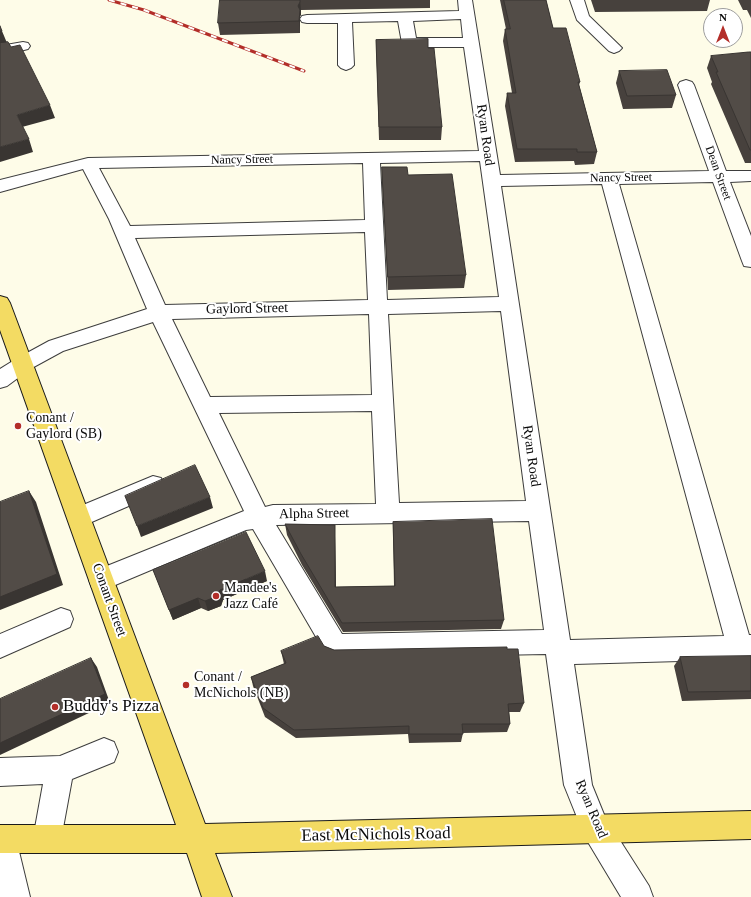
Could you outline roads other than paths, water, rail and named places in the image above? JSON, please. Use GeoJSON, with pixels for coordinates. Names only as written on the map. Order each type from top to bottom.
{"type":"FeatureCollection","features":[{"type":"Feature","properties":{"kind":"main road","name":"Conant Street"},"geometry":{"type":"LineString","coordinates":[[0,303],[217,897]]}},
{"type":"Feature","properties":{"kind":"main road","name":"East McNichols Road"},"geometry":{"type":"LineString","coordinates":[[1,839],[195,839],[751,824]]}},
{"type":"Feature","properties":{"kind":"street"},"geometry":{"type":"LineString","coordinates":[[576,0],[582,17],[614,48]]}},
{"type":"Feature","properties":{"kind":"street"},"geometry":{"type":"LineString","coordinates":[[307,18],[405,17],[466,7]]}},
{"type":"Feature","properties":{"kind":"street","name":"Ryan Road"},"geometry":{"type":"LineString","coordinates":[[466,7],[510,304],[578,785],[595,828],[638,897]]}},
{"type":"Feature","properties":{"kind":"street"},"geometry":{"type":"LineString","coordinates":[[405,17],[409,43],[471,42]]}},
{"type":"Feature","properties":{"kind":"street"},"geometry":{"type":"LineString","coordinates":[[345,18],[346,65]]}},
{"type":"Feature","properties":{"kind":"street"},"geometry":{"type":"LineString","coordinates":[[0,51],[23,46]]}},
{"type":"Feature","properties":{"kind":"street","name":"Dean Street"},"geometry":{"type":"LineString","coordinates":[[686,85],[751,261]]}},
{"type":"Feature","properties":{"kind":"street","name":"Nancy Street"},"geometry":{"type":"LineString","coordinates":[[0,186],[86,164],[488,156]]}},
{"type":"Feature","properties":{"kind":"street"},"geometry":{"type":"LineString","coordinates":[[371,158],[388,513]]}},
{"type":"Feature","properties":{"kind":"street"},"geometry":{"type":"LineString","coordinates":[[86,164],[123,232],[160,313],[259,518],[335,646],[745,648],[609,178]]}},
{"type":"Feature","properties":{"kind":"street","name":"Nancy Street"},"geometry":{"type":"LineString","coordinates":[[491,180],[751,176]]}},
{"type":"Feature","properties":{"kind":"street"},"geometry":{"type":"LineString","coordinates":[[123,232],[374,226]]}},
{"type":"Feature","properties":{"kind":"street","name":"Gaylord Street"},"geometry":{"type":"LineString","coordinates":[[0,380],[23,364],[56,346],[160,313],[178,311],[510,304]]}},
{"type":"Feature","properties":{"kind":"street"},"geometry":{"type":"LineString","coordinates":[[204,405],[382,404]]}},
{"type":"Feature","properties":{"kind":"street"},"geometry":{"type":"LineString","coordinates":[[79,517],[172,476]]}},
{"type":"Feature","properties":{"kind":"street","name":"Alpha Street"},"geometry":{"type":"LineString","coordinates":[[101,580],[243,521],[273,515],[538,510]]}},
{"type":"Feature","properties":{"kind":"street"},"geometry":{"type":"LineString","coordinates":[[0,646],[61,620]]}},
{"type":"Feature","properties":{"kind":"street"},"geometry":{"type":"LineString","coordinates":[[0,772],[60,770],[104,752]]}},
{"type":"Feature","properties":{"kind":"street"},"geometry":{"type":"LineString","coordinates":[[47,839],[60,770]]}},
{"type":"Feature","properties":{"kind":"street"},"geometry":{"type":"LineString","coordinates":[[1,839],[15,897]]}},
{"type":"Feature","properties":{"kind":"railway"},"geometry":{"type":"LineString","coordinates":[[109,0],[144,10],[304,71]]}},
{"type":"Feature","properties":{"kind":"place","name":"Conant / Gaylord (SB)"},"geometry":{"type":"Point","coordinates":[18,426]}},
{"type":"Feature","properties":{"kind":"place","name":"Mandee's Jazz Café"},"geometry":{"type":"Point","coordinates":[216,596]}},
{"type":"Feature","properties":{"kind":"place","name":"Conant / McNichols (NB)"},"geometry":{"type":"Point","coordinates":[186,685]}},
{"type":"Feature","properties":{"kind":"place","name":"Buddy's Pizza"},"geometry":{"type":"Point","coordinates":[55,707]}}]}
